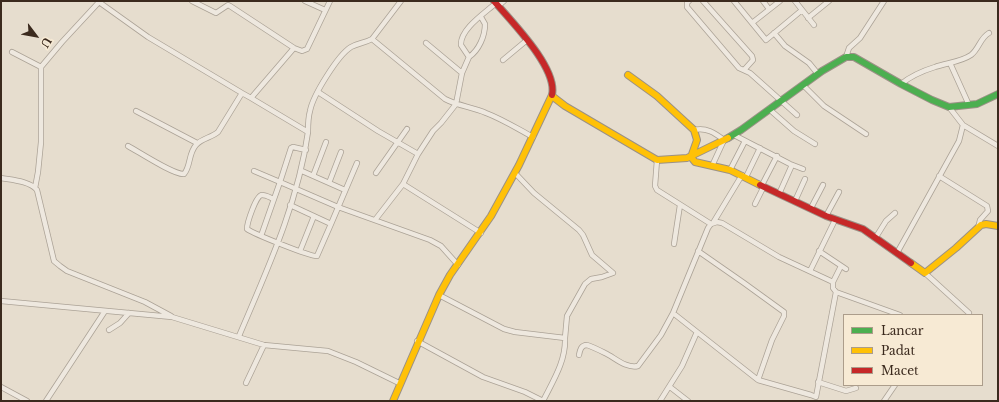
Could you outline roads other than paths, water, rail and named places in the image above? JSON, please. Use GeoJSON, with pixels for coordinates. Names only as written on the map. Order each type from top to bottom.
{"type":"FeatureCollection","features":[{"type":"Feature","properties":{"kind":"street"},"geometry":{"type":"LineString","coordinates":[[192,1],[216,13],[228,5],[294,48],[302,51],[307,49],[330,1]]}},
{"type":"Feature","properties":{"kind":"street"},"geometry":{"type":"LineString","coordinates":[[304,1],[326,10]]}},
{"type":"Feature","properties":{"kind":"street"},"geometry":{"type":"LineString","coordinates":[[239,336],[279,243],[302,171],[310,111],[318,92],[345,52],[358,44],[372,39],[401,1]]}},
{"type":"Feature","properties":{"kind":"street"},"geometry":{"type":"LineString","coordinates":[[469,57],[462,48],[461,40],[465,32],[496,3],[504,1]]}},
{"type":"Feature","properties":{"kind":"street"},"geometry":{"type":"LineString","coordinates":[[689,1],[686,5],[687,7],[739,68],[750,73],[797,115]]}},
{"type":"Feature","properties":{"kind":"street"},"geometry":{"type":"LineString","coordinates":[[703,1],[752,56],[753,60],[744,70]]}},
{"type":"Feature","properties":{"kind":"street"},"geometry":{"type":"LineString","coordinates":[[734,1],[766,40],[802,10]]}},
{"type":"Feature","properties":{"kind":"street"},"geometry":{"type":"LineString","coordinates":[[763,1],[770,9]]}},
{"type":"Feature","properties":{"kind":"street"},"geometry":{"type":"LineString","coordinates":[[752,23],[780,1]]}},
{"type":"Feature","properties":{"kind":"street"},"geometry":{"type":"LineString","coordinates":[[795,1],[814,25]]}},
{"type":"Feature","properties":{"kind":"street"},"geometry":{"type":"LineString","coordinates":[[808,18],[829,1]]}},
{"type":"Feature","properties":{"kind":"street"},"geometry":{"type":"LineString","coordinates":[[846,57],[849,48],[860,38],[884,1]]}},
{"type":"Feature","properties":{"kind":"street"},"geometry":{"type":"LineString","coordinates":[[35,188],[41,142],[42,67],[62,42],[100,2],[148,38],[308,132]]}},
{"type":"Feature","properties":{"kind":"street"},"geometry":{"type":"LineString","coordinates":[[393,401],[417,341],[445,282],[480,233],[515,173],[552,96],[554,84],[543,62],[496,3]]}},
{"type":"Feature","properties":{"kind":"street"},"geometry":{"type":"LineString","coordinates":[[375,220],[403,184],[418,154],[433,131],[456,104],[462,73],[469,57],[475,52],[482,38],[485,24],[481,17]]}},
{"type":"Feature","properties":{"kind":"street"},"geometry":{"type":"LineString","coordinates":[[774,33],[785,46],[808,62],[818,74]]}},
{"type":"Feature","properties":{"kind":"street"},"geometry":{"type":"LineString","coordinates":[[901,84],[913,75],[971,55],[983,37],[989,33]]}},
{"type":"Feature","properties":{"kind":"street"},"geometry":{"type":"LineString","coordinates":[[372,39],[439,94],[456,104],[469,106],[488,113],[533,137]]}},
{"type":"Feature","properties":{"kind":"street"},"geometry":{"type":"LineString","coordinates":[[503,60],[527,40]]}},
{"type":"Feature","properties":{"kind":"street"},"geometry":{"type":"LineString","coordinates":[[426,43],[462,73]]}},
{"type":"Feature","properties":{"kind":"street"},"geometry":{"type":"LineString","coordinates":[[252,98],[294,48]]}},
{"type":"Feature","properties":{"kind":"street"},"geometry":{"type":"LineString","coordinates":[[12,52],[42,67]]}},
{"type":"Feature","properties":{"kind":"street"},"geometry":{"type":"LineString","coordinates":[[552,96],[565,106],[657,160],[691,157],[724,140],[818,74],[846,57],[861,60],[901,84],[949,107],[976,104],[998,94]]}},
{"type":"Feature","properties":{"kind":"street"},"geometry":{"type":"LineString","coordinates":[[950,63],[969,105]]}},
{"type":"Feature","properties":{"kind":"street"},"geometry":{"type":"LineString","coordinates":[[628,75],[657,96],[694,130],[698,140],[691,157]]}},
{"type":"Feature","properties":{"kind":"street"},"geometry":{"type":"LineString","coordinates":[[803,85],[824,106],[866,134]]}},
{"type":"Feature","properties":{"kind":"street"},"geometry":{"type":"LineString","coordinates":[[318,92],[397,143],[418,154]]}},
{"type":"Feature","properties":{"kind":"street"},"geometry":{"type":"LineString","coordinates":[[128,146],[182,175],[188,169],[190,155],[197,143],[218,132],[242,93]]}},
{"type":"Feature","properties":{"kind":"street"},"geometry":{"type":"LineString","coordinates":[[949,107],[963,125],[998,146]]}},
{"type":"Feature","properties":{"kind":"street"},"geometry":{"type":"LineString","coordinates":[[769,109],[794,131],[816,144]]}},
{"type":"Feature","properties":{"kind":"street"},"geometry":{"type":"LineString","coordinates":[[136,111],[197,143]]}},
{"type":"Feature","properties":{"kind":"street"},"geometry":{"type":"LineString","coordinates":[[897,253],[959,141],[963,125]]}},
{"type":"Feature","properties":{"kind":"street"},"geometry":{"type":"LineString","coordinates":[[376,173],[407,129]]}},
{"type":"Feature","properties":{"kind":"street"},"geometry":{"type":"LineString","coordinates":[[694,130],[703,129],[710,131],[724,140]]}},
{"type":"Feature","properties":{"kind":"street"},"geometry":{"type":"LineString","coordinates":[[734,134],[792,165],[803,169]]}},
{"type":"Feature","properties":{"kind":"street"},"geometry":{"type":"LineString","coordinates":[[712,166],[724,140]]}},
{"type":"Feature","properties":{"kind":"street"},"geometry":{"type":"LineString","coordinates":[[730,170],[745,141]]}},
{"type":"Feature","properties":{"kind":"street"},"geometry":{"type":"LineString","coordinates":[[313,176],[326,142]]}},
{"type":"Feature","properties":{"kind":"street"},"geometry":{"type":"LineString","coordinates":[[261,236],[291,148],[293,147],[306,150]]}},
{"type":"Feature","properties":{"kind":"street"},"geometry":{"type":"LineString","coordinates":[[579,355],[581,348],[584,345],[587,345],[633,367],[638,366],[661,335],[673,313],[698,251],[712,224],[744,176],[760,148]]}},
{"type":"Feature","properties":{"kind":"street"},"geometry":{"type":"LineString","coordinates":[[328,183],[341,152]]}},
{"type":"Feature","properties":{"kind":"street"},"geometry":{"type":"LineString","coordinates":[[754,204],[777,156]]}},
{"type":"Feature","properties":{"kind":"street"},"geometry":{"type":"LineString","coordinates":[[691,157],[695,162],[730,170],[744,176],[826,216],[857,227],[876,237],[925,272],[970,313]]}},
{"type":"Feature","properties":{"kind":"street"},"geometry":{"type":"LineString","coordinates":[[657,160],[656,188],[680,205],[712,224],[722,223],[779,257],[833,282]]}},
{"type":"Feature","properties":{"kind":"street"},"geometry":{"type":"LineString","coordinates":[[274,199],[262,195],[259,196],[247,226],[248,230],[300,252],[314,257],[317,256],[357,163]]}},
{"type":"Feature","properties":{"kind":"street"},"geometry":{"type":"LineString","coordinates":[[779,194],[792,165]]}},
{"type":"Feature","properties":{"kind":"street"},"geometry":{"type":"LineString","coordinates":[[254,171],[338,207],[430,240],[441,246],[458,264]]}},
{"type":"Feature","properties":{"kind":"street"},"geometry":{"type":"LineString","coordinates":[[302,171],[345,190]]}},
{"type":"Feature","properties":{"kind":"street"},"geometry":{"type":"LineString","coordinates":[[417,341],[483,377],[525,392],[543,401],[561,365],[565,346],[564,338],[567,316],[584,284],[591,279],[613,273],[592,255],[583,235],[579,230],[534,194],[515,173]]}},
{"type":"Feature","properties":{"kind":"street"},"geometry":{"type":"LineString","coordinates":[[939,176],[988,208],[988,211],[978,223],[978,228]]}},
{"type":"Feature","properties":{"kind":"street"},"geometry":{"type":"LineString","coordinates":[[1,178],[26,183],[35,188],[39,196],[53,255],[57,264],[67,271],[145,302],[172,316],[264,345],[328,351],[356,362],[399,383]]}},
{"type":"Feature","properties":{"kind":"street"},"geometry":{"type":"LineString","coordinates":[[795,201],[805,179]]}},
{"type":"Feature","properties":{"kind":"street"},"geometry":{"type":"LineString","coordinates":[[403,184],[480,233]]}},
{"type":"Feature","properties":{"kind":"street"},"geometry":{"type":"LineString","coordinates":[[810,208],[823,185]]}},
{"type":"Feature","properties":{"kind":"street"},"geometry":{"type":"LineString","coordinates":[[826,216],[839,192]]}},
{"type":"Feature","properties":{"kind":"street"},"geometry":{"type":"LineString","coordinates":[[290,205],[331,224]]}},
{"type":"Feature","properties":{"kind":"street"},"geometry":{"type":"LineString","coordinates":[[674,244],[680,205]]}},
{"type":"Feature","properties":{"kind":"street"},"geometry":{"type":"LineString","coordinates":[[876,237],[886,221],[895,213]]}},
{"type":"Feature","properties":{"kind":"street"},"geometry":{"type":"LineString","coordinates":[[300,252],[314,216]]}},
{"type":"Feature","properties":{"kind":"street"},"geometry":{"type":"LineString","coordinates":[[810,271],[835,220]]}},
{"type":"Feature","properties":{"kind":"street"},"geometry":{"type":"LineString","coordinates":[[925,272],[956,248],[978,228],[986,224],[998,226]]}},
{"type":"Feature","properties":{"kind":"street"},"geometry":{"type":"LineString","coordinates":[[698,251],[784,312],[784,316],[772,340],[758,380]]}},
{"type":"Feature","properties":{"kind":"street"},"geometry":{"type":"LineString","coordinates":[[819,251],[844,268],[833,282],[833,288],[836,292],[897,314]]}},
{"type":"Feature","properties":{"kind":"street"},"geometry":{"type":"LineString","coordinates":[[817,399],[818,382],[836,292]]}},
{"type":"Feature","properties":{"kind":"street"},"geometry":{"type":"LineString","coordinates":[[439,294],[504,329],[515,332],[564,338]]}},
{"type":"Feature","properties":{"kind":"street"},"geometry":{"type":"LineString","coordinates":[[1,301],[172,316]]}},
{"type":"Feature","properties":{"kind":"street"},"geometry":{"type":"LineString","coordinates":[[46,401],[105,311]]}},
{"type":"Feature","properties":{"kind":"street"},"geometry":{"type":"LineString","coordinates":[[109,330],[120,323],[129,313]]}},
{"type":"Feature","properties":{"kind":"street"},"geometry":{"type":"LineString","coordinates":[[673,313],[758,380],[811,395],[817,399]]}},
{"type":"Feature","properties":{"kind":"street"},"geometry":{"type":"LineString","coordinates":[[660,401],[682,366],[697,332]]}},
{"type":"Feature","properties":{"kind":"street"},"geometry":{"type":"LineString","coordinates":[[246,383],[264,345]]}},
{"type":"Feature","properties":{"kind":"street"},"geometry":{"type":"LineString","coordinates":[[818,382],[846,390],[856,388]]}},
{"type":"Feature","properties":{"kind":"street"},"geometry":{"type":"LineString","coordinates":[[884,401],[894,386]]}},
{"type":"Feature","properties":{"kind":"street"},"geometry":{"type":"LineString","coordinates":[[670,387],[688,401]]}},
{"type":"Feature","properties":{"kind":"street"},"geometry":{"type":"LineString","coordinates":[[1,388],[27,401]]}}]}
